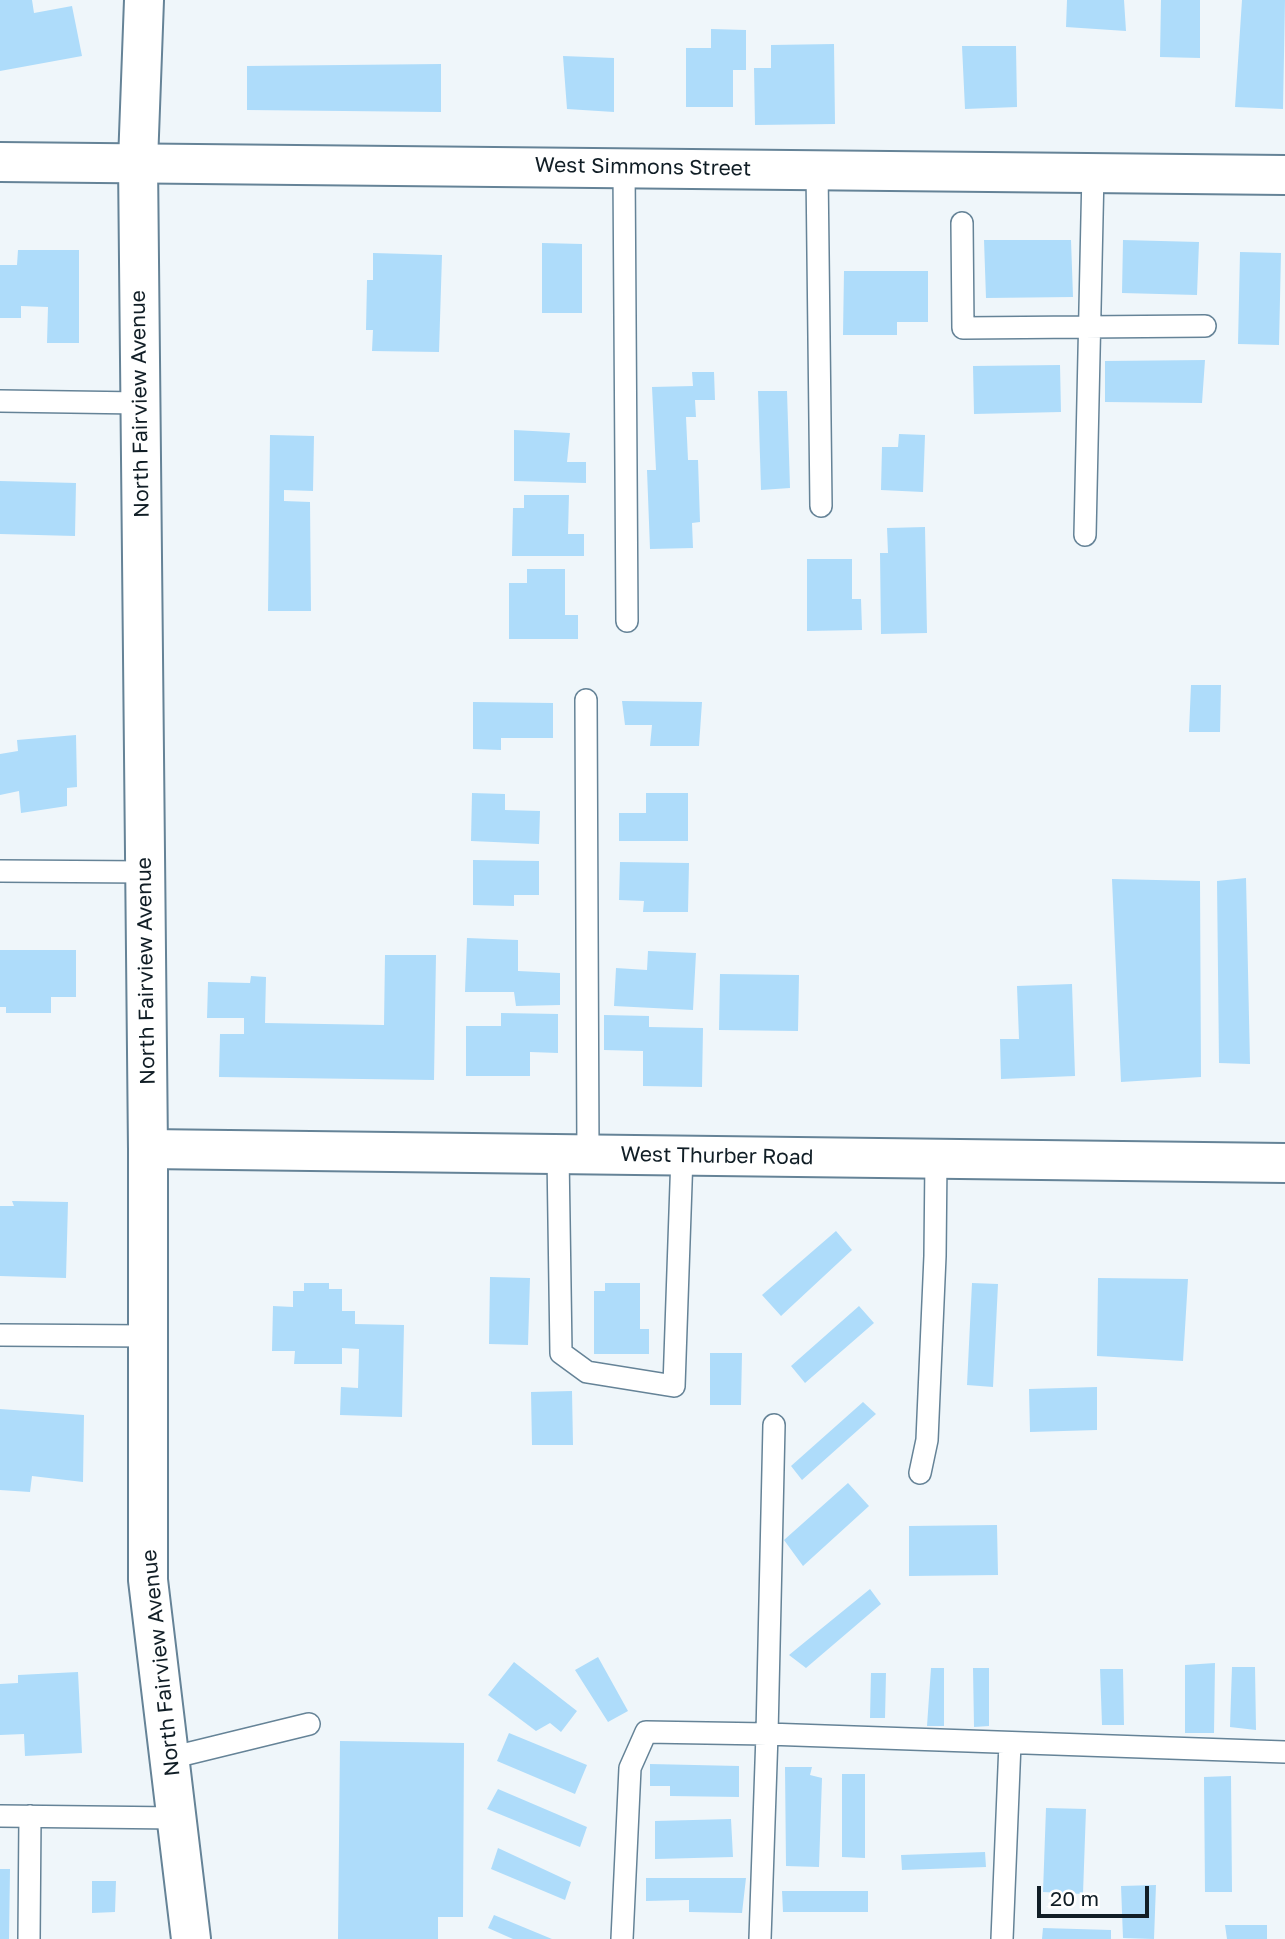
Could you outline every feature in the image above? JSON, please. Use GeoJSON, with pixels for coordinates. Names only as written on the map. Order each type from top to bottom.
{"type":"FeatureCollection","features":[{"type":"Feature","properties":{"kind":"street","name":"North Fairview Avenue"},"geometry":{"type":"LineString","coordinates":[[144,0],[138,162],[148,1149],[148,1580],[191,1939]]}},
{"type":"Feature","properties":{"kind":"street","name":"West Simmons Street"},"geometry":{"type":"LineString","coordinates":[[0,162],[1285,175]]}},
{"type":"Feature","properties":{"kind":"street","name":"West Thurber Road"},"geometry":{"type":"LineString","coordinates":[[148,1149],[1285,1163]]}},
{"type":"Feature","properties":{"kind":"lane"},"geometry":{"type":"LineString","coordinates":[[624,167],[627,621]]}},
{"type":"Feature","properties":{"kind":"lane"},"geometry":{"type":"LineString","coordinates":[[817,169],[821,506]]}},
{"type":"Feature","properties":{"kind":"lane"},"geometry":{"type":"LineString","coordinates":[[1085,534],[1093,172]]}},
{"type":"Feature","properties":{"kind":"lane"},"geometry":{"type":"LineString","coordinates":[[962,223],[963,328],[1205,326]]}},
{"type":"Feature","properties":{"kind":"lane"},"geometry":{"type":"LineString","coordinates":[[0,401],[140,403]]}},
{"type":"Feature","properties":{"kind":"lane"},"geometry":{"type":"LineString","coordinates":[[586,700],[573,1154],[561,1353],[587,1372],[674,1386],[682,1155]]}},
{"type":"Feature","properties":{"kind":"lane"},"geometry":{"type":"LineString","coordinates":[[0,871],[146,872]]}},
{"type":"Feature","properties":{"kind":"lane"},"geometry":{"type":"LineString","coordinates":[[920,1473],[927,1440],[935,1256],[936,1158]]}},
{"type":"Feature","properties":{"kind":"lane"},"geometry":{"type":"LineString","coordinates":[[0,1335],[148,1336]]}},
{"type":"Feature","properties":{"kind":"lane"},"geometry":{"type":"LineString","coordinates":[[760,1939],[774,1425]]}},
{"type":"Feature","properties":{"kind":"lane"},"geometry":{"type":"LineString","coordinates":[[170,1758],[309,1724]]}},
{"type":"Feature","properties":{"kind":"lane"},"geometry":{"type":"LineString","coordinates":[[622,1939],[630,1768],[646,1732],[1285,1752]]}},
{"type":"Feature","properties":{"kind":"lane"},"geometry":{"type":"LineString","coordinates":[[1002,1939],[1010,1743]]}},
{"type":"Feature","properties":{"kind":"lane"},"geometry":{"type":"LineString","coordinates":[[0,1816],[176,1818]]}},
{"type":"Feature","properties":{"kind":"lane"},"geometry":{"type":"LineString","coordinates":[[29,1939],[30,1816]]}},
{"type":"Feature","properties":{"kind":"building"},"geometry":{"type":"Polygon","coordinates":[[[0,0],[32,0],[34,13],[72,6],[82,56],[0,71],[0,0]]]}},
{"type":"Feature","properties":{"kind":"building"},"geometry":{"type":"Polygon","coordinates":[[[1067,0],[1124,0],[1126,31],[1066,27],[1067,0]]]}},
{"type":"Feature","properties":{"kind":"building"},"geometry":{"type":"Polygon","coordinates":[[[1161,0],[1200,0],[1200,58],[1160,57],[1161,0]]]}},
{"type":"Feature","properties":{"kind":"building"},"geometry":{"type":"Polygon","coordinates":[[[1242,0],[1285,0],[1283,109],[1235,107],[1242,0]]]}},
{"type":"Feature","properties":{"kind":"building"},"geometry":{"type":"Polygon","coordinates":[[[711,29],[746,30],[746,70],[733,70],[733,107],[686,107],[686,48],[711,48],[711,29]]]}},
{"type":"Feature","properties":{"kind":"building"},"geometry":{"type":"Polygon","coordinates":[[[834,44],[835,124],[755,125],[754,68],[771,68],[771,45],[834,44]]]}},
{"type":"Feature","properties":{"kind":"building"},"geometry":{"type":"Polygon","coordinates":[[[962,46],[1016,46],[1017,107],[965,109],[962,46]]]}},
{"type":"Feature","properties":{"kind":"building"},"geometry":{"type":"Polygon","coordinates":[[[563,56],[614,58],[614,112],[567,109],[563,56]]]}},
{"type":"Feature","properties":{"kind":"building"},"geometry":{"type":"Polygon","coordinates":[[[441,64],[441,112],[247,110],[247,66],[441,64]]]}},
{"type":"Feature","properties":{"kind":"building"},"geometry":{"type":"Polygon","coordinates":[[[984,240],[1071,240],[1073,297],[986,298],[984,240]]]}},
{"type":"Feature","properties":{"kind":"building"},"geometry":{"type":"Polygon","coordinates":[[[1123,240],[1199,242],[1197,295],[1122,293],[1123,240]]]}},
{"type":"Feature","properties":{"kind":"building"},"geometry":{"type":"Polygon","coordinates":[[[542,243],[582,244],[582,313],[542,313],[542,243]]]}},
{"type":"Feature","properties":{"kind":"building"},"geometry":{"type":"Polygon","coordinates":[[[18,250],[79,250],[79,343],[47,343],[48,307],[21,306],[21,318],[0,318],[0,265],[17,265],[18,250]]]}},
{"type":"Feature","properties":{"kind":"building"},"geometry":{"type":"Polygon","coordinates":[[[1240,252],[1281,253],[1279,345],[1238,344],[1240,252]]]}},
{"type":"Feature","properties":{"kind":"building"},"geometry":{"type":"Polygon","coordinates":[[[373,253],[442,255],[439,352],[372,351],[373,330],[366,330],[367,280],[373,280],[373,253]]]}},
{"type":"Feature","properties":{"kind":"building"},"geometry":{"type":"Polygon","coordinates":[[[844,271],[928,271],[928,322],[897,322],[897,335],[843,335],[844,271]]]}},
{"type":"Feature","properties":{"kind":"building"},"geometry":{"type":"Polygon","coordinates":[[[1205,360],[1202,403],[1105,402],[1105,361],[1205,360]]]}},
{"type":"Feature","properties":{"kind":"building"},"geometry":{"type":"Polygon","coordinates":[[[1060,365],[1061,412],[974,414],[973,366],[1060,365]]]}},
{"type":"Feature","properties":{"kind":"building"},"geometry":{"type":"Polygon","coordinates":[[[692,372],[714,372],[715,400],[695,400],[696,417],[686,417],[688,460],[698,460],[700,522],[692,523],[693,548],[650,549],[647,470],[656,470],[652,387],[693,386],[692,372]]]}},
{"type":"Feature","properties":{"kind":"building"},"geometry":{"type":"Polygon","coordinates":[[[758,391],[787,391],[790,488],[761,490],[758,391]]]}},
{"type":"Feature","properties":{"kind":"building"},"geometry":{"type":"Polygon","coordinates":[[[514,430],[570,433],[567,462],[586,462],[586,483],[514,481],[514,430]]]}},
{"type":"Feature","properties":{"kind":"building"},"geometry":{"type":"Polygon","coordinates":[[[899,434],[925,435],[923,492],[881,490],[882,447],[898,447],[899,434]]]}},
{"type":"Feature","properties":{"kind":"building"},"geometry":{"type":"Polygon","coordinates":[[[270,435],[314,436],[313,491],[284,490],[284,501],[310,502],[311,611],[268,611],[270,435]]]}},
{"type":"Feature","properties":{"kind":"building"},"geometry":{"type":"Polygon","coordinates":[[[0,481],[76,483],[75,536],[0,534],[0,481]]]}},
{"type":"Feature","properties":{"kind":"building"},"geometry":{"type":"Polygon","coordinates":[[[524,495],[569,495],[568,534],[584,534],[584,556],[512,556],[513,508],[524,508],[524,495]]]}},
{"type":"Feature","properties":{"kind":"building"},"geometry":{"type":"Polygon","coordinates":[[[925,527],[927,633],[881,634],[880,553],[888,553],[887,528],[925,527]]]}},
{"type":"Feature","properties":{"kind":"building"},"geometry":{"type":"Polygon","coordinates":[[[807,559],[852,559],[852,599],[861,599],[862,630],[807,631],[807,559]]]}},
{"type":"Feature","properties":{"kind":"building"},"geometry":{"type":"Polygon","coordinates":[[[527,569],[565,569],[565,615],[578,615],[578,639],[509,639],[509,583],[527,583],[527,569]]]}},
{"type":"Feature","properties":{"kind":"building"},"geometry":{"type":"Polygon","coordinates":[[[1191,685],[1221,685],[1220,732],[1189,732],[1191,685]]]}},
{"type":"Feature","properties":{"kind":"building"},"geometry":{"type":"Polygon","coordinates":[[[622,701],[702,702],[699,746],[650,746],[652,725],[625,725],[622,701]]]}},
{"type":"Feature","properties":{"kind":"building"},"geometry":{"type":"Polygon","coordinates":[[[473,702],[553,703],[553,738],[501,738],[501,750],[473,749],[473,702]]]}},
{"type":"Feature","properties":{"kind":"building"},"geometry":{"type":"Polygon","coordinates":[[[76,735],[77,787],[67,788],[67,806],[21,813],[19,791],[0,795],[0,754],[18,751],[17,740],[76,735]]]}},
{"type":"Feature","properties":{"kind":"building"},"geometry":{"type":"Polygon","coordinates":[[[472,793],[505,794],[505,810],[540,811],[539,844],[471,841],[472,793]]]}},
{"type":"Feature","properties":{"kind":"building"},"geometry":{"type":"Polygon","coordinates":[[[646,793],[688,793],[688,841],[619,841],[619,813],[646,813],[646,793]]]}},
{"type":"Feature","properties":{"kind":"building"},"geometry":{"type":"Polygon","coordinates":[[[473,860],[539,861],[539,895],[514,895],[514,906],[473,905],[473,860]]]}},
{"type":"Feature","properties":{"kind":"building"},"geometry":{"type":"Polygon","coordinates":[[[620,862],[689,863],[688,912],[643,912],[644,901],[619,900],[620,862]]]}},
{"type":"Feature","properties":{"kind":"building"},"geometry":{"type":"Polygon","coordinates":[[[1246,878],[1250,1064],[1219,1063],[1217,881],[1246,878]]]}},
{"type":"Feature","properties":{"kind":"building"},"geometry":{"type":"Polygon","coordinates":[[[1112,879],[1200,881],[1201,1077],[1121,1082],[1112,879]]]}},
{"type":"Feature","properties":{"kind":"building"},"geometry":{"type":"Polygon","coordinates":[[[467,938],[518,940],[518,971],[560,973],[560,1005],[516,1006],[514,992],[465,992],[467,938]]]}},
{"type":"Feature","properties":{"kind":"building"},"geometry":{"type":"Polygon","coordinates":[[[0,950],[76,950],[76,997],[51,997],[51,1013],[6,1013],[6,1007],[0,1007],[0,950]]]}},
{"type":"Feature","properties":{"kind":"building"},"geometry":{"type":"Polygon","coordinates":[[[648,951],[696,953],[693,1010],[614,1006],[616,968],[647,970],[648,951]]]}},
{"type":"Feature","properties":{"kind":"building"},"geometry":{"type":"Polygon","coordinates":[[[385,955],[436,955],[434,1080],[219,1077],[220,1034],[244,1034],[244,1018],[207,1018],[208,982],[250,983],[251,976],[266,977],[265,1023],[384,1025],[385,955]]]}},
{"type":"Feature","properties":{"kind":"building"},"geometry":{"type":"Polygon","coordinates":[[[720,974],[799,975],[798,1031],[719,1030],[720,974]]]}},
{"type":"Feature","properties":{"kind":"building"},"geometry":{"type":"Polygon","coordinates":[[[1072,984],[1075,1076],[1001,1079],[1000,1039],[1019,1039],[1017,986],[1072,984]]]}},
{"type":"Feature","properties":{"kind":"building"},"geometry":{"type":"Polygon","coordinates":[[[501,1013],[558,1014],[558,1053],[530,1052],[530,1076],[466,1076],[466,1026],[501,1026],[501,1013]]]}},
{"type":"Feature","properties":{"kind":"building"},"geometry":{"type":"Polygon","coordinates":[[[604,1015],[649,1016],[649,1027],[703,1028],[702,1087],[643,1086],[643,1051],[604,1050],[604,1015]]]}},
{"type":"Feature","properties":{"kind":"building"},"geometry":{"type":"Polygon","coordinates":[[[12,1201],[68,1202],[66,1278],[0,1276],[0,1206],[14,1206],[12,1201]]]}},
{"type":"Feature","properties":{"kind":"building"},"geometry":{"type":"Polygon","coordinates":[[[836,1231],[852,1250],[781,1316],[762,1295],[836,1231]]]}},
{"type":"Feature","properties":{"kind":"building"},"geometry":{"type":"Polygon","coordinates":[[[490,1277],[530,1278],[528,1345],[489,1344],[490,1277]]]}},
{"type":"Feature","properties":{"kind":"building"},"geometry":{"type":"Polygon","coordinates":[[[1098,1278],[1188,1279],[1183,1361],[1097,1356],[1098,1278]]]}},
{"type":"Feature","properties":{"kind":"building"},"geometry":{"type":"Polygon","coordinates":[[[304,1283],[329,1283],[329,1289],[342,1289],[342,1311],[355,1311],[355,1324],[404,1325],[402,1417],[340,1415],[341,1387],[358,1388],[359,1349],[342,1348],[342,1364],[294,1364],[295,1351],[272,1351],[273,1306],[293,1307],[293,1291],[304,1291],[304,1283]]]}},
{"type":"Feature","properties":{"kind":"building"},"geometry":{"type":"Polygon","coordinates":[[[605,1283],[640,1283],[640,1329],[649,1329],[649,1354],[594,1354],[594,1291],[605,1291],[605,1283]]]}},
{"type":"Feature","properties":{"kind":"building"},"geometry":{"type":"Polygon","coordinates":[[[972,1283],[998,1284],[993,1387],[967,1385],[972,1283]]]}},
{"type":"Feature","properties":{"kind":"building"},"geometry":{"type":"Polygon","coordinates":[[[859,1306],[874,1323],[805,1383],[791,1366],[859,1306]]]}},
{"type":"Feature","properties":{"kind":"building"},"geometry":{"type":"Polygon","coordinates":[[[710,1353],[742,1353],[741,1405],[710,1405],[710,1353]]]}},
{"type":"Feature","properties":{"kind":"building"},"geometry":{"type":"Polygon","coordinates":[[[1097,1387],[1097,1430],[1030,1432],[1029,1389],[1097,1387]]]}},
{"type":"Feature","properties":{"kind":"building"},"geometry":{"type":"Polygon","coordinates":[[[572,1391],[573,1445],[532,1445],[531,1392],[572,1391]]]}},
{"type":"Feature","properties":{"kind":"building"},"geometry":{"type":"Polygon","coordinates":[[[863,1402],[876,1414],[802,1480],[791,1466],[863,1402]]]}},
{"type":"Feature","properties":{"kind":"building"},"geometry":{"type":"Polygon","coordinates":[[[0,1409],[84,1415],[83,1482],[32,1476],[30,1492],[0,1490],[0,1409]]]}},
{"type":"Feature","properties":{"kind":"building"},"geometry":{"type":"Polygon","coordinates":[[[848,1483],[869,1506],[803,1566],[784,1540],[848,1483]]]}},
{"type":"Feature","properties":{"kind":"building"},"geometry":{"type":"Polygon","coordinates":[[[997,1525],[998,1575],[909,1576],[909,1526],[997,1525]]]}},
{"type":"Feature","properties":{"kind":"building"},"geometry":{"type":"Polygon","coordinates":[[[870,1589],[881,1604],[806,1668],[789,1655],[870,1589]]]}},
{"type":"Feature","properties":{"kind":"building"},"geometry":{"type":"Polygon","coordinates":[[[598,1657],[628,1711],[608,1722],[575,1670],[598,1657]]]}},
{"type":"Feature","properties":{"kind":"building"},"geometry":{"type":"Polygon","coordinates":[[[514,1662],[577,1711],[561,1732],[550,1723],[536,1731],[488,1695],[514,1662]]]}},
{"type":"Feature","properties":{"kind":"building"},"geometry":{"type":"Polygon","coordinates":[[[1215,1663],[1214,1733],[1185,1733],[1185,1665],[1215,1663]]]}},
{"type":"Feature","properties":{"kind":"building"},"geometry":{"type":"Polygon","coordinates":[[[1232,1667],[1255,1667],[1256,1730],[1230,1727],[1232,1667]]]}},
{"type":"Feature","properties":{"kind":"building"},"geometry":{"type":"Polygon","coordinates":[[[931,1668],[944,1668],[944,1726],[927,1726],[931,1668]]]}},
{"type":"Feature","properties":{"kind":"building"},"geometry":{"type":"Polygon","coordinates":[[[973,1668],[989,1668],[989,1726],[974,1727],[973,1668]]]}},
{"type":"Feature","properties":{"kind":"building"},"geometry":{"type":"Polygon","coordinates":[[[1100,1669],[1123,1669],[1124,1725],[1102,1725],[1100,1669]]]}},
{"type":"Feature","properties":{"kind":"building"},"geometry":{"type":"Polygon","coordinates":[[[78,1672],[82,1753],[25,1756],[24,1734],[0,1735],[0,1684],[18,1683],[18,1675],[78,1672]]]}},
{"type":"Feature","properties":{"kind":"building"},"geometry":{"type":"Polygon","coordinates":[[[871,1673],[886,1673],[885,1718],[870,1718],[871,1673]]]}},
{"type":"Feature","properties":{"kind":"building"},"geometry":{"type":"Polygon","coordinates":[[[509,1733],[587,1765],[575,1794],[497,1761],[509,1733]]]}},
{"type":"Feature","properties":{"kind":"building"},"geometry":{"type":"Polygon","coordinates":[[[340,1741],[464,1743],[463,1917],[438,1917],[438,1939],[338,1939],[340,1741]]]}},
{"type":"Feature","properties":{"kind":"building"},"geometry":{"type":"Polygon","coordinates":[[[650,1764],[739,1766],[739,1797],[670,1796],[670,1786],[650,1786],[650,1764]]]}},
{"type":"Feature","properties":{"kind":"building"},"geometry":{"type":"Polygon","coordinates":[[[785,1767],[812,1767],[810,1775],[822,1778],[819,1867],[786,1866],[785,1767]]]}},
{"type":"Feature","properties":{"kind":"building"},"geometry":{"type":"Polygon","coordinates":[[[842,1774],[865,1774],[865,1858],[842,1857],[842,1774]]]}},
{"type":"Feature","properties":{"kind":"building"},"geometry":{"type":"Polygon","coordinates":[[[1231,1776],[1232,1892],[1205,1892],[1204,1777],[1231,1776]]]}},
{"type":"Feature","properties":{"kind":"building"},"geometry":{"type":"Polygon","coordinates":[[[498,1789],[587,1827],[580,1847],[487,1809],[498,1789]]]}},
{"type":"Feature","properties":{"kind":"building"},"geometry":{"type":"Polygon","coordinates":[[[1046,1808],[1086,1809],[1083,1894],[1043,1892],[1046,1808]]]}},
{"type":"Feature","properties":{"kind":"building"},"geometry":{"type":"Polygon","coordinates":[[[731,1819],[733,1857],[655,1859],[655,1821],[731,1819]]]}},
{"type":"Feature","properties":{"kind":"building"},"geometry":{"type":"Polygon","coordinates":[[[498,1848],[571,1882],[565,1900],[491,1869],[498,1848]]]}},
{"type":"Feature","properties":{"kind":"building"},"geometry":{"type":"Polygon","coordinates":[[[985,1852],[986,1867],[902,1870],[901,1855],[985,1852]]]}},
{"type":"Feature","properties":{"kind":"building"},"geometry":{"type":"Polygon","coordinates":[[[0,1869],[10,1869],[9,1939],[0,1939],[0,1869]]]}},
{"type":"Feature","properties":{"kind":"building"},"geometry":{"type":"Polygon","coordinates":[[[646,1878],[746,1878],[742,1913],[689,1912],[689,1900],[646,1901],[646,1878]]]}},
{"type":"Feature","properties":{"kind":"building"},"geometry":{"type":"Polygon","coordinates":[[[92,1881],[116,1881],[115,1912],[92,1913],[92,1881]]]}},
{"type":"Feature","properties":{"kind":"building"},"geometry":{"type":"Polygon","coordinates":[[[1156,1885],[1154,1939],[1123,1938],[1121,1886],[1156,1885]]]}},
{"type":"Feature","properties":{"kind":"building"},"geometry":{"type":"Polygon","coordinates":[[[782,1891],[868,1891],[868,1912],[783,1912],[782,1891]]]}},
{"type":"Feature","properties":{"kind":"building"},"geometry":{"type":"Polygon","coordinates":[[[494,1915],[552,1939],[513,1939],[488,1928],[494,1915]]]}},
{"type":"Feature","properties":{"kind":"building"},"geometry":{"type":"Polygon","coordinates":[[[1225,1925],[1267,1925],[1267,1939],[1227,1939],[1225,1925]]]}},
{"type":"Feature","properties":{"kind":"building"},"geometry":{"type":"Polygon","coordinates":[[[1043,1928],[1111,1930],[1111,1939],[1042,1939],[1043,1928]]]}}]}
